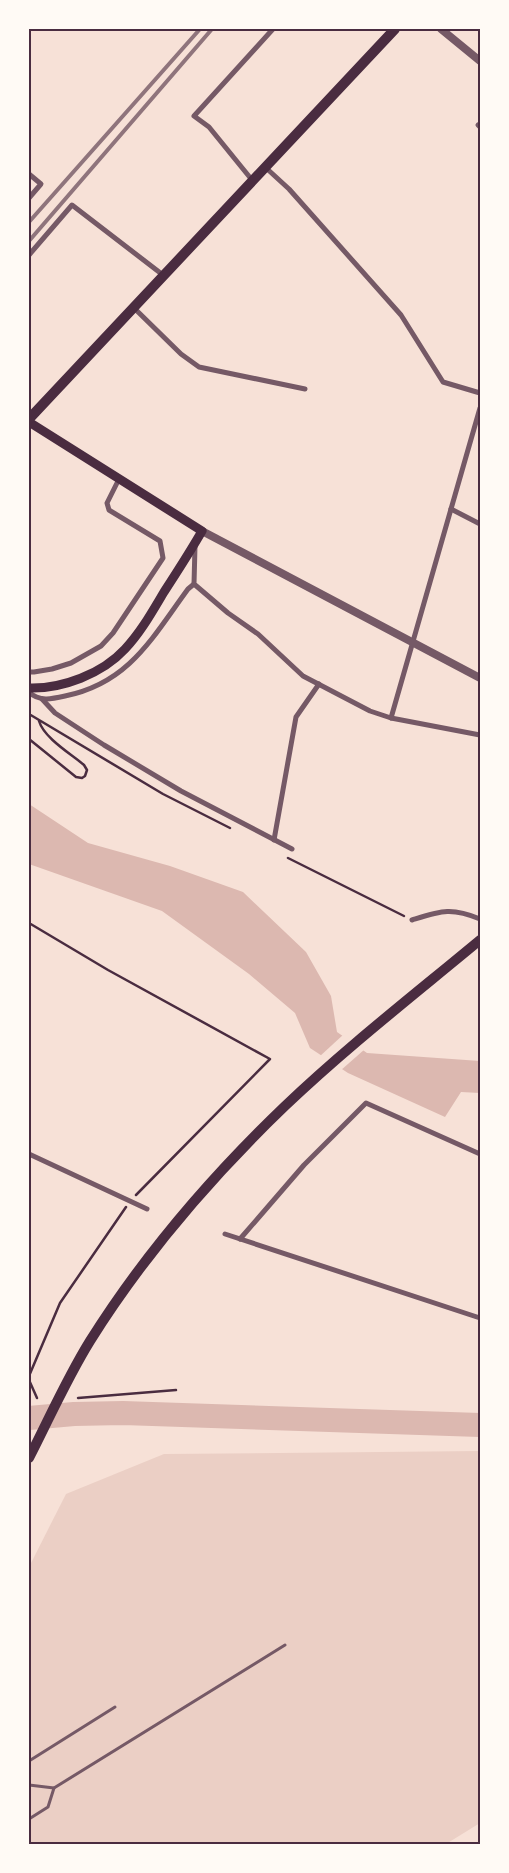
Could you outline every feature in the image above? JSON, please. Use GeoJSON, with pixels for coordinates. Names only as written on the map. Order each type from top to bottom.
{"type":"FeatureCollection","features":[{"type":"Feature","properties":{"kind":"highway"},"geometry":{"type":"LineString","coordinates":[[29,419],[394,29]]}},
{"type":"Feature","properties":{"kind":"highway"},"geometry":{"type":"LineString","coordinates":[[29,1458],[68,1379],[90,1341],[134,1278],[212,1182],[285,1106],[350,1048],[480,940]]}},
{"type":"Feature","properties":{"kind":"main road"},"geometry":{"type":"LineString","coordinates":[[29,422],[202,531],[139,632],[124,650],[90,674],[63,684],[43,688],[29,688]]}},
{"type":"Feature","properties":{"kind":"street"},"geometry":{"type":"LineString","coordinates":[[252,180],[210,127],[194,116],[273,29]]}},
{"type":"Feature","properties":{"kind":"street"},"geometry":{"type":"LineString","coordinates":[[441,29],[480,61]]}},
{"type":"Feature","properties":{"kind":"street"},"geometry":{"type":"LineString","coordinates":[[264,167],[289,189],[401,315],[443,382],[480,393]]}},
{"type":"Feature","properties":{"kind":"street"},"geometry":{"type":"LineString","coordinates":[[29,174],[41,184],[29,198]]}},
{"type":"Feature","properties":{"kind":"street"},"geometry":{"type":"LineString","coordinates":[[29,256],[72,205],[163,275]]}},
{"type":"Feature","properties":{"kind":"street"},"geometry":{"type":"LineString","coordinates":[[133,307],[181,354],[199,367],[305,389]]}},
{"type":"Feature","properties":{"kind":"street"},"geometry":{"type":"LineString","coordinates":[[391,718],[480,408]]}},
{"type":"Feature","properties":{"kind":"street"},"geometry":{"type":"LineString","coordinates":[[29,672],[52,669],[71,663],[101,646],[113,633],[163,558],[160,542],[109,510],[107,503],[120,479]]}},
{"type":"Feature","properties":{"kind":"street"},"geometry":{"type":"LineString","coordinates":[[451,509],[480,524]]}},
{"type":"Feature","properties":{"kind":"street"},"geometry":{"type":"LineString","coordinates":[[202,531],[480,678]]}},
{"type":"Feature","properties":{"kind":"street"},"geometry":{"type":"LineString","coordinates":[[29,692],[35,698],[42,699],[80,693],[96,687],[128,667],[143,651],[188,589],[194,584],[195,543]]}},
{"type":"Feature","properties":{"kind":"street"},"geometry":{"type":"LineString","coordinates":[[194,584],[228,613],[258,634],[304,676],[370,711],[391,718],[480,735]]}},
{"type":"Feature","properties":{"kind":"street"},"geometry":{"type":"LineString","coordinates":[[274,840],[296,717],[319,684]]}},
{"type":"Feature","properties":{"kind":"street"},"geometry":{"type":"LineString","coordinates":[[42,699],[55,712],[104,745],[181,790],[292,849]]}},
{"type":"Feature","properties":{"kind":"street"},"geometry":{"type":"LineString","coordinates":[[412,920],[441,911],[454,910],[480,919]]}},
{"type":"Feature","properties":{"kind":"street"},"geometry":{"type":"LineString","coordinates":[[240,1239],[304,1165],[366,1103],[480,1154]]}},
{"type":"Feature","properties":{"kind":"street"},"geometry":{"type":"LineString","coordinates":[[29,1154],[147,1209]]}},
{"type":"Feature","properties":{"kind":"street"},"geometry":{"type":"LineString","coordinates":[[224,1234],[480,1318]]}},
{"type":"Feature","properties":{"kind":"lane"},"geometry":{"type":"LineString","coordinates":[[29,1785],[54,1788],[285,1645]]}},
{"type":"Feature","properties":{"kind":"lane"},"geometry":{"type":"LineString","coordinates":[[29,1761],[115,1706]]}},
{"type":"Feature","properties":{"kind":"lane"},"geometry":{"type":"LineString","coordinates":[[29,1819],[48,1807],[54,1788]]}},
{"type":"Feature","properties":{"kind":"path"},"geometry":{"type":"LineString","coordinates":[[29,739],[76,777],[82,778],[85,776],[87,770],[84,765],[48,736],[41,728],[39,720]]}},
{"type":"Feature","properties":{"kind":"path"},"geometry":{"type":"LineString","coordinates":[[29,923],[108,970],[270,1059],[130,1200],[60,1303],[29,1378],[37,1398]]}},
{"type":"Feature","properties":{"kind":"path"},"geometry":{"type":"LineString","coordinates":[[78,1398],[176,1390]]}},
{"type":"Feature","properties":{"kind":"shaded area"},"geometry":{"type":"Polygon","coordinates":[[[29,804],[88,843],[170,866],[243,892],[306,952],[331,996],[337,1032],[367,1053],[480,1061],[480,1093],[461,1092],[445,1117],[348,1073],[310,1048],[295,1013],[249,974],[162,911],[29,864],[29,804]]]}},
{"type":"Feature","properties":{"kind":"shaded area"},"geometry":{"type":"Polygon","coordinates":[[[480,1451],[480,1823],[446,1844],[29,1844],[29,1567],[66,1494],[164,1454],[480,1451]]]}},
{"type":"Feature","properties":{"kind":"pier"},"geometry":{"type":"Polygon","coordinates":[[[344,1034],[365,1049],[340,1071],[319,1057],[344,1034]]]}},
{"type":"Feature","properties":{"kind":"waterway"},"geometry":{"type":"LineString","coordinates":[[29,1418],[74,1414],[123,1413],[480,1425]]}},
{"type":"Feature","properties":{"kind":"railway"},"geometry":{"type":"LineString","coordinates":[[29,222],[200,29]]}},
{"type":"Feature","properties":{"kind":"railway"},"geometry":{"type":"LineString","coordinates":[[29,241],[212,29]]}}]}
